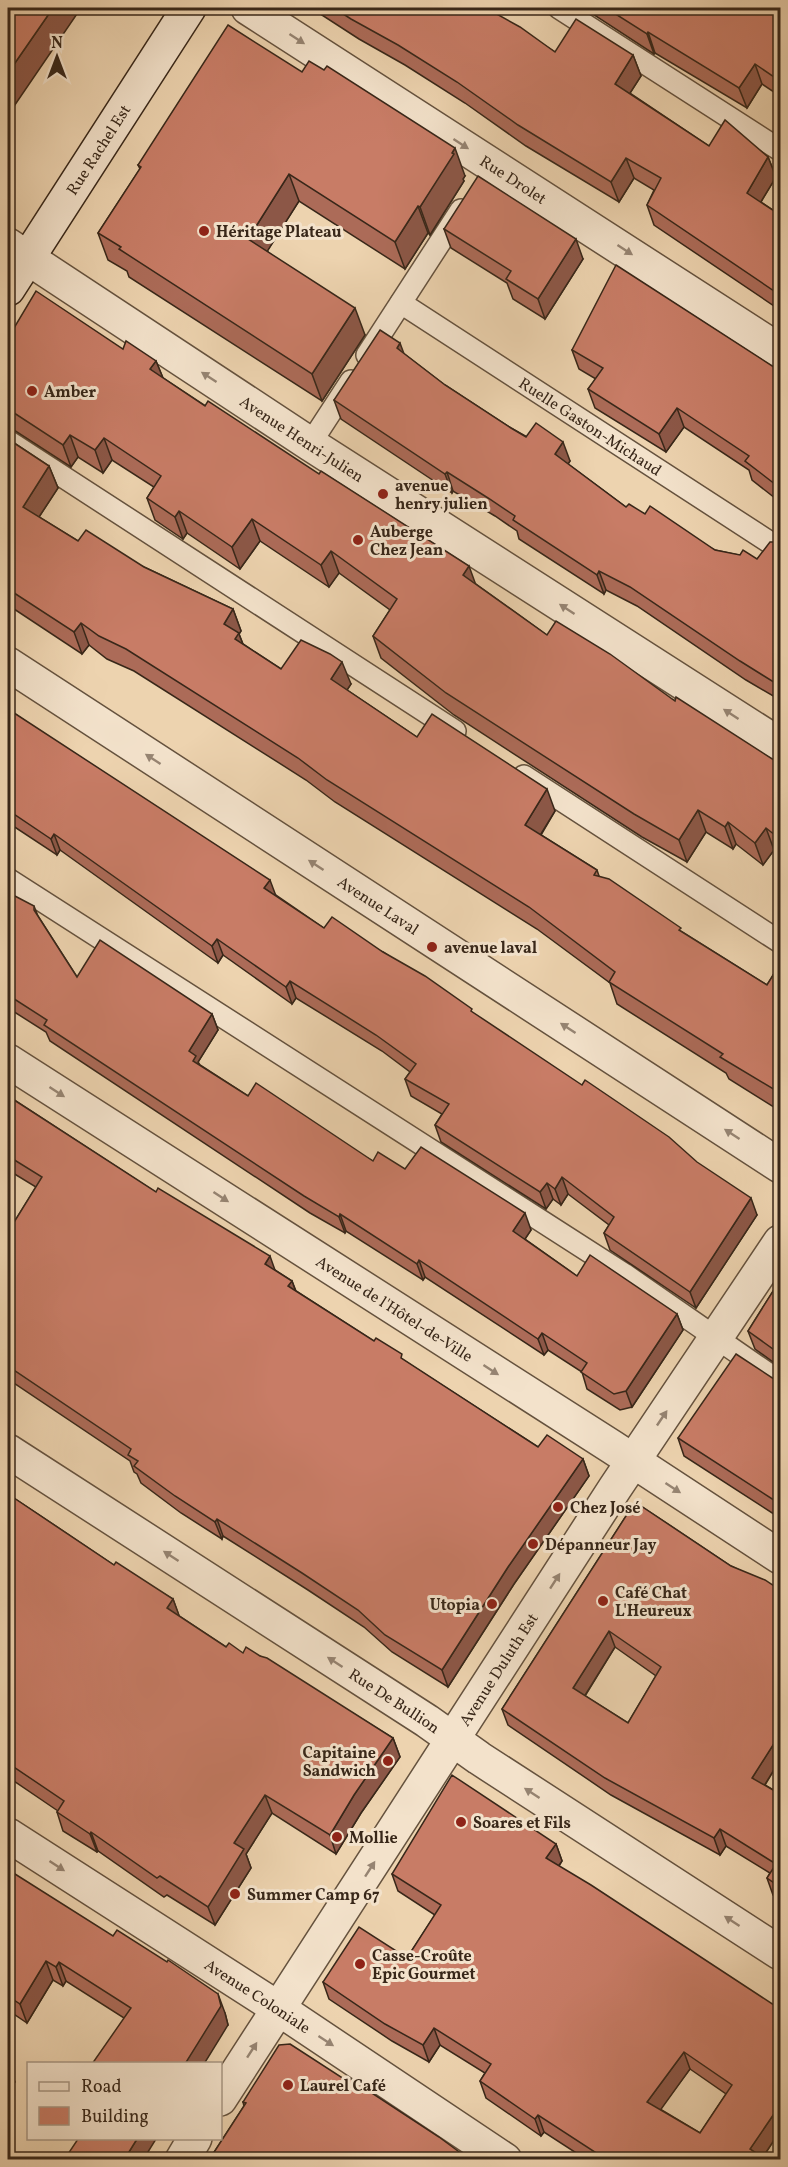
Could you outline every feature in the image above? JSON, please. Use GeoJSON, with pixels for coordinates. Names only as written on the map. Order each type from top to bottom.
{"type":"FeatureCollection","features":[{"type":"Feature","properties":{"kind":"street","name":"Rue Rachel Est"},"geometry":{"type":"LineString","coordinates":[[8,289],[17,252],[189,8]]}},
{"type":"Feature","properties":{"kind":"street","name":"Rue Drolet"},"geometry":{"type":"LineString","coordinates":[[248,8],[480,180],[780,351]]}},
{"type":"Feature","properties":{"kind":"street","name":"Avenue Henri-Julien"},"geometry":{"type":"LineString","coordinates":[[17,252],[310,444],[780,745]]}},
{"type":"Feature","properties":{"kind":"street","name":"Avenue Laval"},"geometry":{"type":"LineString","coordinates":[[8,664],[780,1166]]}},
{"type":"Feature","properties":{"kind":"street","name":"Avenue de l'Hôtel-de-Ville"},"geometry":{"type":"LineString","coordinates":[[8,1061],[780,1557]]}},
{"type":"Feature","properties":{"kind":"street","name":"Avenue Duluth Est"},"geometry":{"type":"LineString","coordinates":[[222,2096],[633,1461],[780,1242]]}},
{"type":"Feature","properties":{"kind":"street","name":"Rue De Bullion"},"geometry":{"type":"LineString","coordinates":[[8,1451],[780,1953]]}},
{"type":"Feature","properties":{"kind":"street","name":"Avenue Coloniale"},"geometry":{"type":"LineString","coordinates":[[8,1835],[279,2009],[505,2160]]}},
{"type":"Feature","properties":{"kind":"street"},"geometry":{"type":"LineString","coordinates":[[182,2160],[194,2140]]}},
{"type":"Feature","properties":{"kind":"lane"},"geometry":{"type":"LineString","coordinates":[[559,8],[780,150]]}},
{"type":"Feature","properties":{"kind":"lane"},"geometry":{"type":"LineString","coordinates":[[310,444],[480,180]]}},
{"type":"Feature","properties":{"kind":"lane","name":"Ruelle Gaston-Michaud"},"geometry":{"type":"LineString","coordinates":[[401,303],[780,549]]}},
{"type":"Feature","properties":{"kind":"lane"},"geometry":{"type":"LineString","coordinates":[[8,441],[469,740]]}},
{"type":"Feature","properties":{"kind":"lane"},"geometry":{"type":"LineString","coordinates":[[509,766],[780,942]]}},
{"type":"Feature","properties":{"kind":"lane"},"geometry":{"type":"LineString","coordinates":[[8,879],[624,1274],[780,1382]]}},
{"type":"Feature","properties":{"kind":"building"},"geometry":{"type":"Polygon","coordinates":[[[8,8],[53,8],[8,73],[8,8]]]}},
{"type":"Feature","properties":{"kind":"building"},"geometry":{"type":"Polygon","coordinates":[[[334,8],[486,8],[520,27],[555,52],[576,19],[633,55],[615,84],[709,146],[725,120],[768,157],[747,193],[780,215],[780,295],[647,205],[661,178],[626,158],[611,182],[518,125],[457,82],[334,8]]]}},
{"type":"Feature","properties":{"kind":"building"},"geometry":{"type":"Polygon","coordinates":[[[606,8],[780,8],[780,81],[755,64],[739,88],[606,8]]]}},
{"type":"Feature","properties":{"kind":"building","name":"Héritage Plateau"},"geometry":{"type":"Polygon","coordinates":[[[228,25],[302,72],[309,61],[324,70],[327,66],[455,148],[452,153],[454,154],[395,242],[289,174],[248,239],[355,308],[312,374],[119,249],[121,247],[98,233],[141,167],[138,165],[228,25]]]}},
{"type":"Feature","properties":{"kind":"building"},"geometry":{"type":"Polygon","coordinates":[[[478,176],[576,239],[538,299],[506,279],[511,271],[444,229],[478,176]]]}},
{"type":"Feature","properties":{"kind":"building"},"geometry":{"type":"Polygon","coordinates":[[[616,265],[780,371],[780,488],[745,461],[749,456],[677,408],[659,434],[588,389],[603,368],[572,350],[616,265]]]}},
{"type":"Feature","properties":{"kind":"building"},"geometry":{"type":"Polygon","coordinates":[[[36,291],[123,349],[126,341],[156,361],[150,369],[205,406],[208,401],[319,474],[321,471],[469,566],[463,575],[547,635],[556,621],[610,654],[675,701],[676,697],[780,764],[780,839],[766,828],[755,843],[728,822],[725,827],[698,810],[679,840],[634,814],[446,693],[373,636],[397,599],[331,551],[321,565],[252,519],[232,547],[179,511],[175,517],[147,498],[161,476],[104,438],[95,450],[70,435],[63,445],[8,409],[8,338],[36,291]]]}},
{"type":"Feature","properties":{"kind":"building"},"geometry":{"type":"Polygon","coordinates":[[[380,330],[400,343],[397,348],[445,385],[511,428],[526,437],[536,423],[563,442],[555,454],[626,507],[629,504],[645,514],[650,506],[715,550],[740,555],[743,550],[757,559],[770,542],[780,540],[780,686],[630,587],[599,571],[597,575],[513,520],[515,516],[488,498],[447,472],[445,474],[334,400],[380,330]]]}},
{"type":"Feature","properties":{"kind":"building"},"geometry":{"type":"Polygon","coordinates":[[[8,439],[49,466],[23,507],[78,541],[86,530],[144,567],[233,609],[224,624],[239,633],[235,639],[281,669],[301,640],[342,662],[331,679],[417,737],[432,714],[547,789],[525,825],[597,870],[594,875],[609,879],[681,928],[679,930],[767,985],[780,964],[780,1093],[720,1057],[723,1054],[609,982],[615,972],[529,907],[327,780],[298,758],[126,649],[99,636],[81,623],[74,632],[8,589],[8,439]]]}},
{"type":"Feature","properties":{"kind":"building"},"geometry":{"type":"Polygon","coordinates":[[[8,709],[270,880],[264,888],[324,928],[332,917],[383,952],[425,976],[472,1009],[471,1011],[582,1085],[585,1080],[669,1137],[697,1162],[751,1198],[690,1292],[604,1233],[614,1217],[562,1177],[555,1189],[547,1183],[540,1192],[435,1125],[449,1104],[405,1079],[416,1064],[376,1035],[290,981],[286,987],[217,939],[212,946],[54,834],[51,839],[8,810],[8,709]]]}},
{"type":"Feature","properties":{"kind":"building"},"geometry":{"type":"Polygon","coordinates":[[[13,895],[34,906],[34,910],[77,977],[100,940],[212,1014],[189,1051],[196,1056],[193,1061],[248,1096],[256,1083],[373,1161],[378,1152],[405,1169],[421,1147],[525,1213],[513,1231],[577,1276],[590,1255],[677,1314],[626,1391],[614,1394],[581,1372],[587,1363],[542,1333],[538,1339],[419,1260],[417,1264],[340,1214],[339,1217],[304,1196],[44,1025],[47,1020],[8,995],[8,898],[10,899],[13,895]]]}},
{"type":"Feature","properties":{"kind":"building"},"geometry":{"type":"Polygon","coordinates":[[[8,1096],[156,1192],[158,1188],[270,1256],[265,1264],[292,1281],[288,1286],[374,1341],[376,1338],[402,1354],[401,1358],[538,1447],[547,1435],[583,1459],[508,1567],[442,1670],[385,1635],[358,1610],[302,1573],[217,1519],[215,1522],[175,1496],[134,1466],[138,1461],[128,1455],[131,1449],[8,1366],[8,1232],[42,1177],[8,1156],[8,1096]]]}},
{"type":"Feature","properties":{"kind":"building"},"geometry":{"type":"Polygon","coordinates":[[[780,1280],[780,1354],[748,1331],[780,1280]]]}},
{"type":"Feature","properties":{"kind":"building"},"geometry":{"type":"Polygon","coordinates":[[[736,1354],[780,1383],[780,1504],[678,1438],[736,1354]]]}},
{"type":"Feature","properties":{"kind":"building"},"geometry":{"type":"Polygon","coordinates":[[[8,1494],[114,1565],[116,1562],[173,1599],[167,1608],[226,1647],[229,1643],[243,1653],[246,1647],[267,1658],[393,1738],[330,1835],[265,1795],[234,1843],[244,1849],[208,1907],[160,1876],[157,1878],[91,1832],[90,1834],[57,1812],[64,1801],[8,1763],[8,1494]]]}},
{"type":"Feature","properties":{"kind":"building"},"geometry":{"type":"Polygon","coordinates":[[[635,1502],[731,1566],[765,1580],[780,1590],[780,1734],[752,1778],[780,1794],[780,1887],[767,1878],[776,1864],[720,1829],[714,1838],[605,1778],[502,1709],[635,1502]],[[609,1631],[573,1688],[628,1723],[661,1667],[609,1631]]]}},
{"type":"Feature","properties":{"kind":"building"},"geometry":{"type":"Polygon","coordinates":[[[452,1775],[556,1844],[546,1858],[780,2009],[780,2105],[750,2149],[767,2160],[607,2160],[538,2115],[535,2119],[480,2081],[491,2064],[434,2028],[423,2045],[385,2024],[323,1982],[359,1927],[407,1958],[441,1905],[392,1874],[452,1775]],[[684,2052],[647,2102],[700,2133],[732,2085],[684,2052]]]}},
{"type":"Feature","properties":{"kind":"building"},"geometry":{"type":"Polygon","coordinates":[[[15,1874],[113,1936],[117,1930],[167,1962],[168,1960],[218,1994],[221,2006],[186,2062],[93,2062],[131,2008],[59,1962],[56,1967],[46,1961],[20,2004],[8,1996],[8,1884],[15,1874]]]}},
{"type":"Feature","properties":{"kind":"building"},"geometry":{"type":"Polygon","coordinates":[[[290,2044],[347,2081],[349,2078],[470,2160],[355,2160],[348,2155],[344,2160],[209,2160],[246,2103],[243,2102],[279,2045],[290,2044]]]}},
{"type":"Feature","properties":{"kind":"building"},"geometry":{"type":"Polygon","coordinates":[[[77,2140],[136,2140],[124,2160],[64,2160],[77,2140]]]}},
{"type":"Feature","properties":{"kind":"place","name":"Héritage Plateau"},"geometry":{"type":"Point","coordinates":[204,231]}},
{"type":"Feature","properties":{"kind":"place","name":"Amber"},"geometry":{"type":"Point","coordinates":[32,391]}},
{"type":"Feature","properties":{"kind":"place","name":"avenue henry julien"},"geometry":{"type":"Point","coordinates":[383,494]}},
{"type":"Feature","properties":{"kind":"place","name":"Auberge Chez Jean"},"geometry":{"type":"Point","coordinates":[358,540]}},
{"type":"Feature","properties":{"kind":"place","name":"avenue laval"},"geometry":{"type":"Point","coordinates":[432,947]}},
{"type":"Feature","properties":{"kind":"place","name":"Chez José"},"geometry":{"type":"Point","coordinates":[558,1507]}},
{"type":"Feature","properties":{"kind":"place","name":"Dépanneur Jay"},"geometry":{"type":"Point","coordinates":[533,1544]}},
{"type":"Feature","properties":{"kind":"place","name":"Café Chat L'Heureux"},"geometry":{"type":"Point","coordinates":[603,1601]}},
{"type":"Feature","properties":{"kind":"place","name":"Utopia"},"geometry":{"type":"Point","coordinates":[492,1604]}},
{"type":"Feature","properties":{"kind":"place","name":"Capitaine Sandwich"},"geometry":{"type":"Point","coordinates":[388,1761]}},
{"type":"Feature","properties":{"kind":"place","name":"Soares et Fils"},"geometry":{"type":"Point","coordinates":[461,1822]}},
{"type":"Feature","properties":{"kind":"place","name":"Mollie"},"geometry":{"type":"Point","coordinates":[337,1837]}},
{"type":"Feature","properties":{"kind":"place","name":"Summer Camp 67"},"geometry":{"type":"Point","coordinates":[235,1894]}},
{"type":"Feature","properties":{"kind":"place","name":"Casse-Croûte Epic Gourmet"},"geometry":{"type":"Point","coordinates":[360,1964]}},
{"type":"Feature","properties":{"kind":"place","name":"Laurel Café"},"geometry":{"type":"Point","coordinates":[288,2085]}}]}
